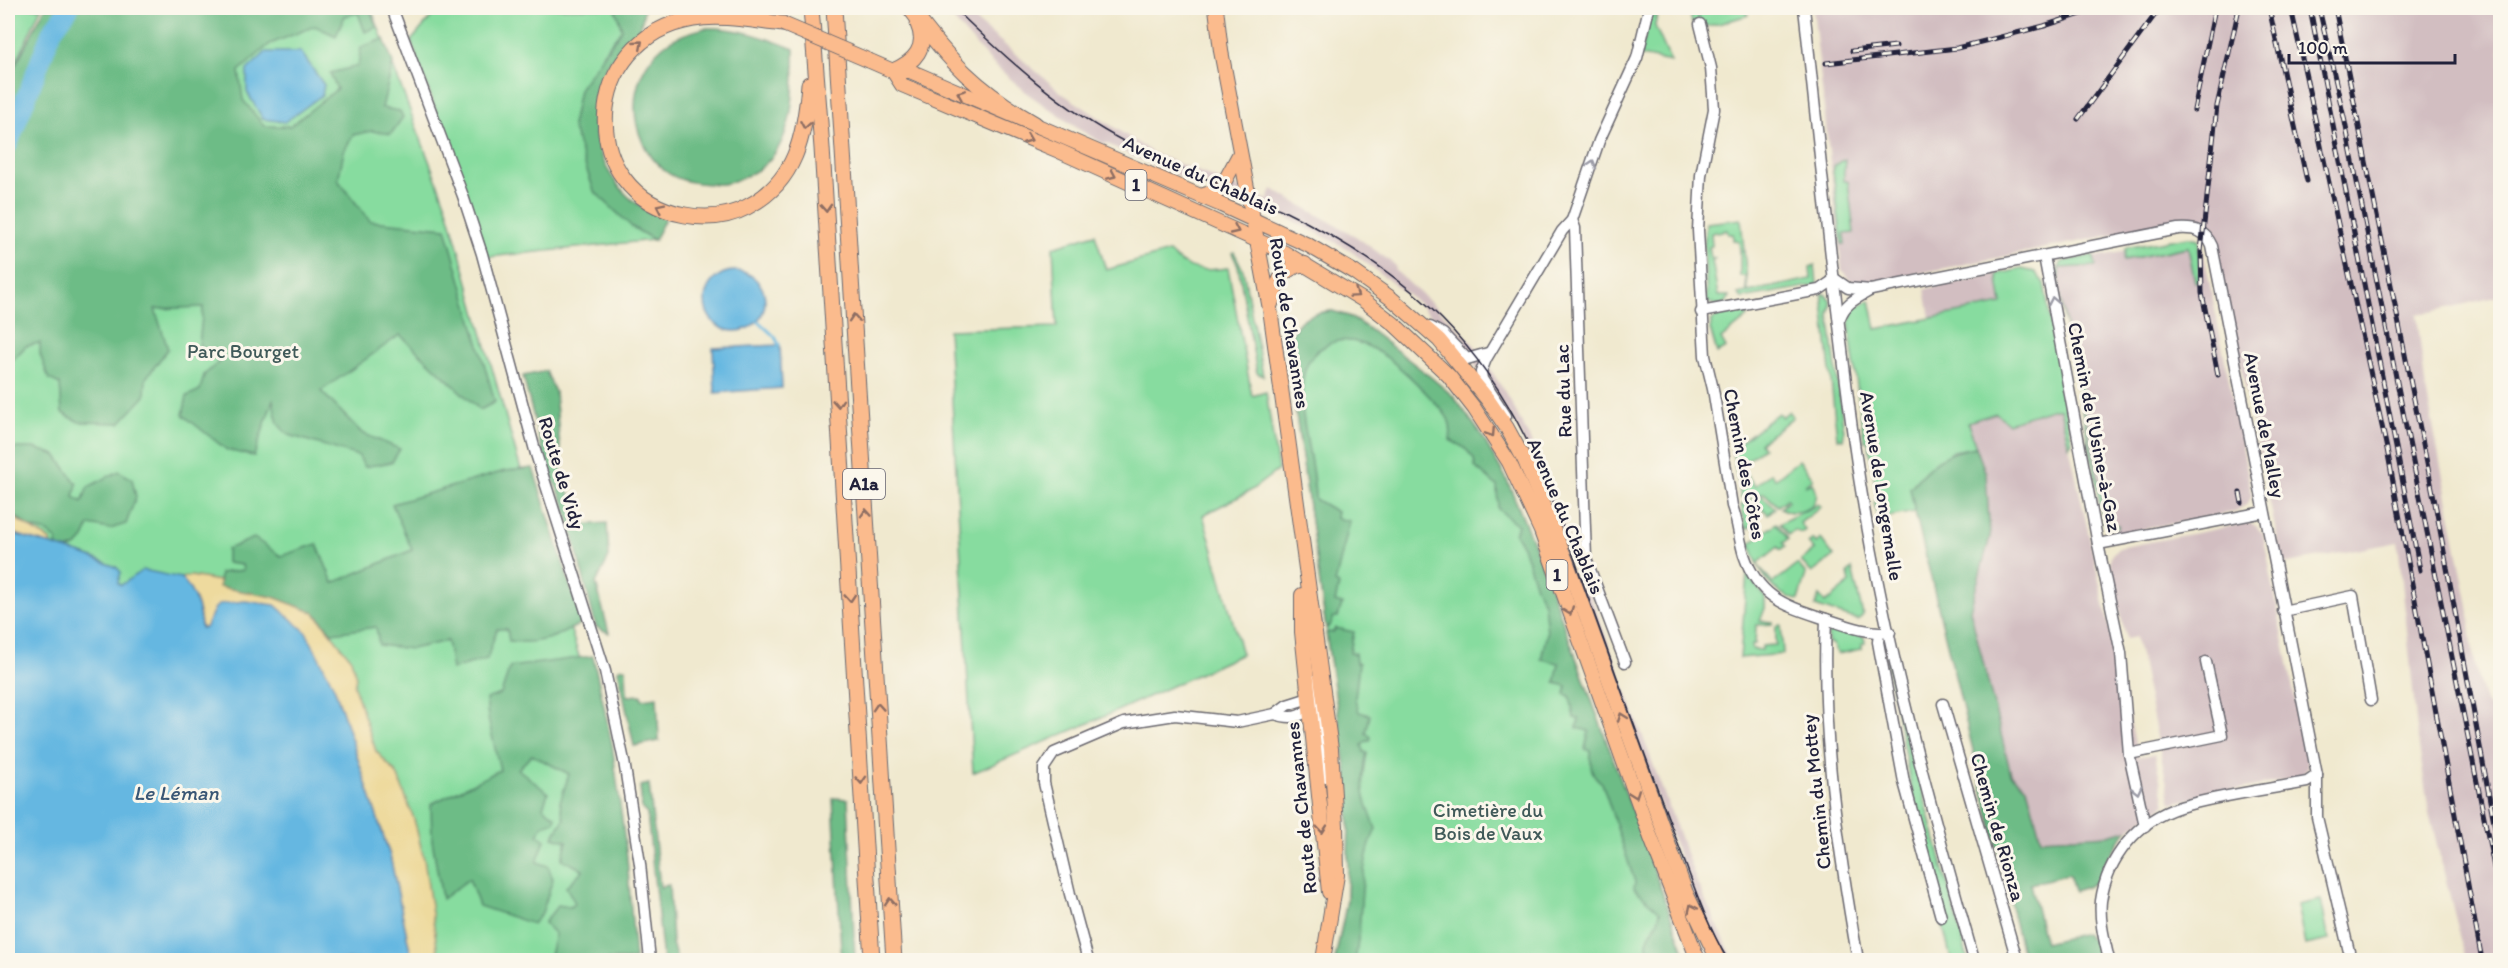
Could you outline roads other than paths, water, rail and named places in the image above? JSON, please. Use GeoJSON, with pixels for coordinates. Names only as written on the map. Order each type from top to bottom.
{"type":"FeatureCollection","features":[{"type":"Feature","properties":{"kind":"highway","name":"A1a"},"geometry":{"type":"LineString","coordinates":[[811,8],[822,148],[872,960]]}},
{"type":"Feature","properties":{"kind":"highway","name":"A1a"},"geometry":{"type":"LineString","coordinates":[[834,8],[894,960]]}},
{"type":"Feature","properties":{"kind":"highway"},"geometry":{"type":"LineString","coordinates":[[893,71],[907,65],[920,49],[922,32],[911,9]]}},
{"type":"Feature","properties":{"kind":"highway"},"geometry":{"type":"LineString","coordinates":[[911,9],[945,53],[972,82],[1035,124]]}},
{"type":"Feature","properties":{"kind":"highway"},"geometry":{"type":"LineString","coordinates":[[783,24],[715,18],[691,19],[657,31],[641,41],[629,53],[609,87],[605,124],[608,143],[615,163],[639,193],[655,205],[671,212],[710,217],[748,206],[775,186],[793,163],[802,141],[808,102],[812,24]]}},
{"type":"Feature","properties":{"kind":"main road","name":"1"},"geometry":{"type":"LineString","coordinates":[[733,8],[783,24]]}},
{"type":"Feature","properties":{"kind":"main road","name":"1"},"geometry":{"type":"LineString","coordinates":[[756,8],[783,24]]}},
{"type":"Feature","properties":{"kind":"main road","name":"Route de Chavannes"},"geometry":{"type":"LineString","coordinates":[[1209,8],[1221,51]]}},
{"type":"Feature","properties":{"kind":"main road","name":"Route de Chavannes"},"geometry":{"type":"LineString","coordinates":[[1216,8],[1221,51],[1270,309],[1305,566],[1308,630],[1305,705],[1311,727],[1330,905]]}},
{"type":"Feature","properties":{"kind":"main road","name":"Avenue du Chablais"},"geometry":{"type":"LineString","coordinates":[[783,24],[893,71],[910,71],[1253,219],[1354,272],[1392,299],[1424,326],[1459,363],[1488,400],[1525,461],[1567,563],[1686,893],[1718,960]]}},
{"type":"Feature","properties":{"kind":"main road","name":"Avenue du Chablais"},"geometry":{"type":"LineString","coordinates":[[893,71],[902,85],[1059,151],[1258,240],[1305,264],[1363,300],[1425,352],[1474,408],[1509,462],[1541,531],[1659,859],[1698,960]]}},
{"type":"Feature","properties":{"kind":"main road"},"geometry":{"type":"LineString","coordinates":[[1201,196],[1220,190],[1240,153]]}},
{"type":"Feature","properties":{"kind":"main road"},"geometry":{"type":"LineString","coordinates":[[1270,309],[1279,278],[1293,267],[1305,264]]}},
{"type":"Feature","properties":{"kind":"main road","name":"Route de Chavannes"},"geometry":{"type":"LineString","coordinates":[[1308,630],[1331,749],[1336,826],[1336,875],[1323,960]]}},
{"type":"Feature","properties":{"kind":"street","name":"Route de Vidy"},"geometry":{"type":"LineString","coordinates":[[392,8],[476,235],[536,454],[605,671],[624,761],[640,864],[651,960]]}},
{"type":"Feature","properties":{"kind":"street","name":"Rue du Lac"},"geometry":{"type":"LineString","coordinates":[[1525,461],[1513,426],[1482,379],[1481,372],[1488,353],[1537,276],[1562,231],[1572,220],[1599,141],[1637,58],[1649,8]]}},
{"type":"Feature","properties":{"kind":"street","name":"Avenue de Longemalle"},"geometry":{"type":"LineString","coordinates":[[1804,8],[1854,444],[1884,633],[1974,960]]}},
{"type":"Feature","properties":{"kind":"street","name":"Chemin des Côtes"},"geometry":{"type":"LineString","coordinates":[[1700,24],[1711,68],[1714,109],[1702,168],[1698,224],[1701,312],[1708,375],[1713,389],[1732,506],[1737,519],[1744,557],[1762,587],[1782,604],[1866,632],[1884,633]]}},
{"type":"Feature","properties":{"kind":"street","name":"Rue du Lac"},"geometry":{"type":"LineString","coordinates":[[1572,220],[1575,228],[1586,559],[1625,662]]}},
{"type":"Feature","properties":{"kind":"street","name":"Avenue de Malley"},"geometry":{"type":"LineString","coordinates":[[2044,256],[2192,228],[2202,232],[2212,246],[2316,775],[2317,817],[2351,960]]}},
{"type":"Feature","properties":{"kind":"street"},"geometry":{"type":"LineString","coordinates":[[1820,290],[1835,279],[1848,288],[1871,290],[1953,272],[2044,256]]}},
{"type":"Feature","properties":{"kind":"street","name":"Chemin de l'Usine-à-Gaz"},"geometry":{"type":"LineString","coordinates":[[2044,256],[2098,544],[2264,512]]}},
{"type":"Feature","properties":{"kind":"street"},"geometry":{"type":"LineString","coordinates":[[1701,312],[1820,290],[1830,292],[1837,298]]}},
{"type":"Feature","properties":{"kind":"street"},"geometry":{"type":"LineString","coordinates":[[1840,318],[1843,309],[1850,302],[1871,290]]}},
{"type":"Feature","properties":{"kind":"street"},"geometry":{"type":"LineString","coordinates":[[1424,326],[1443,334],[1467,359],[1488,353]]}},
{"type":"Feature","properties":{"kind":"street"},"geometry":{"type":"LineString","coordinates":[[2098,544],[2121,653],[2129,754],[2145,826]]}},
{"type":"Feature","properties":{"kind":"street"},"geometry":{"type":"LineString","coordinates":[[2283,611],[2352,597],[2371,699]]}},
{"type":"Feature","properties":{"kind":"street","name":"Chemin du Mottey"},"geometry":{"type":"LineString","coordinates":[[1826,619],[1823,675],[1834,821],[1857,960]]}},
{"type":"Feature","properties":{"kind":"street"},"geometry":{"type":"LineString","coordinates":[[1884,633],[1878,642],[1904,782],[1941,917]]}},
{"type":"Feature","properties":{"kind":"street"},"geometry":{"type":"LineString","coordinates":[[2129,754],[2222,735],[2206,662]]}},
{"type":"Feature","properties":{"kind":"street","name":"Chemin de Rionza"},"geometry":{"type":"LineString","coordinates":[[1943,704],[2017,960]]}},
{"type":"Feature","properties":{"kind":"street","name":"Route de Chavannes"},"geometry":{"type":"LineString","coordinates":[[1088,960],[1044,783],[1044,768],[1054,753],[1138,720],[1175,715],[1237,722],[1275,714],[1285,718],[1305,705],[1319,711],[1328,801],[1336,826]]}},
{"type":"Feature","properties":{"kind":"street"},"geometry":{"type":"LineString","coordinates":[[2109,960],[2102,921],[2101,902],[2105,885],[2118,854],[2145,826],[2180,807],[2307,782],[2316,775]]}},
{"type":"Feature","properties":{"kind":"water"},"geometry":{"type":"Polygon","coordinates":[[[266,52],[301,52],[324,85],[322,95],[285,122],[263,119],[247,92],[247,70],[266,52]]]}},
{"type":"Feature","properties":{"kind":"water"},"geometry":{"type":"Polygon","coordinates":[[[735,271],[752,276],[760,284],[765,301],[760,318],[752,326],[735,331],[718,326],[710,318],[705,301],[710,284],[718,276],[735,271]]]}},
{"type":"Feature","properties":{"kind":"water"},"geometry":{"type":"Polygon","coordinates":[[[780,345],[782,388],[715,393],[713,348],[780,345]]]}},
{"type":"Feature","properties":{"kind":"water","name":"Le Léman"},"geometry":{"type":"Polygon","coordinates":[[[8,532],[85,555],[116,567],[121,572],[118,583],[121,585],[143,570],[181,578],[196,601],[201,628],[205,628],[215,608],[220,604],[245,601],[275,605],[306,632],[334,687],[390,856],[412,960],[8,960],[8,532]]]}},
{"type":"Feature","properties":{"kind":"waterway"},"geometry":{"type":"LineString","coordinates":[[8,144],[52,31],[69,8]]}},
{"type":"Feature","properties":{"kind":"waterway"},"geometry":{"type":"LineString","coordinates":[[758,321],[775,337],[779,345]]}},
{"type":"Feature","properties":{"kind":"tram line"},"geometry":{"type":"LineString","coordinates":[[954,8],[1036,82],[1080,115],[1103,130],[1165,162],[1282,210],[1325,232],[1406,286],[1442,319],[1470,350],[1514,415],[1547,485],[1694,887],[1728,960]]}},
{"type":"Feature","properties":{"kind":"railway"},"geometry":{"type":"LineString","coordinates":[[1826,63],[1957,48],[2044,26],[2099,8]]}},
{"type":"Feature","properties":{"kind":"railway"},"geometry":{"type":"LineString","coordinates":[[2078,119],[2160,8]]}},
{"type":"Feature","properties":{"kind":"railway"},"geometry":{"type":"LineString","coordinates":[[2194,110],[2215,8]]}},
{"type":"Feature","properties":{"kind":"railway"},"geometry":{"type":"LineString","coordinates":[[2218,375],[2202,293],[2201,251],[2217,106],[2239,8]]}},
{"type":"Feature","properties":{"kind":"railway"},"geometry":{"type":"LineString","coordinates":[[2269,8],[2307,181]]}},
{"type":"Feature","properties":{"kind":"railway"},"geometry":{"type":"LineString","coordinates":[[2291,8],[2387,449],[2482,960]]}},
{"type":"Feature","properties":{"kind":"railway"},"geometry":{"type":"LineString","coordinates":[[2310,8],[2420,570]]}},
{"type":"Feature","properties":{"kind":"railway"},"geometry":{"type":"LineString","coordinates":[[2319,8],[2345,122],[2500,897]]}},
{"type":"Feature","properties":{"kind":"railway"},"geometry":{"type":"LineString","coordinates":[[2335,8],[2435,503],[2498,844]]}},
{"type":"Feature","properties":{"kind":"railway"},"geometry":{"type":"LineString","coordinates":[[1852,51],[1896,46]]}},
{"type":"Feature","properties":{"kind":"railway"},"geometry":{"type":"LineString","coordinates":[[2240,493],[2242,503]]}},
{"type":"Feature","properties":{"kind":"park label","name":"Parc Bourget"},"geometry":{"type":"Point","coordinates":[243,351]}},
{"type":"Feature","properties":{"kind":"park label","name":"Cimetière du Bois de Vaux"},"geometry":{"type":"Point","coordinates":[1488,822]}}]}
